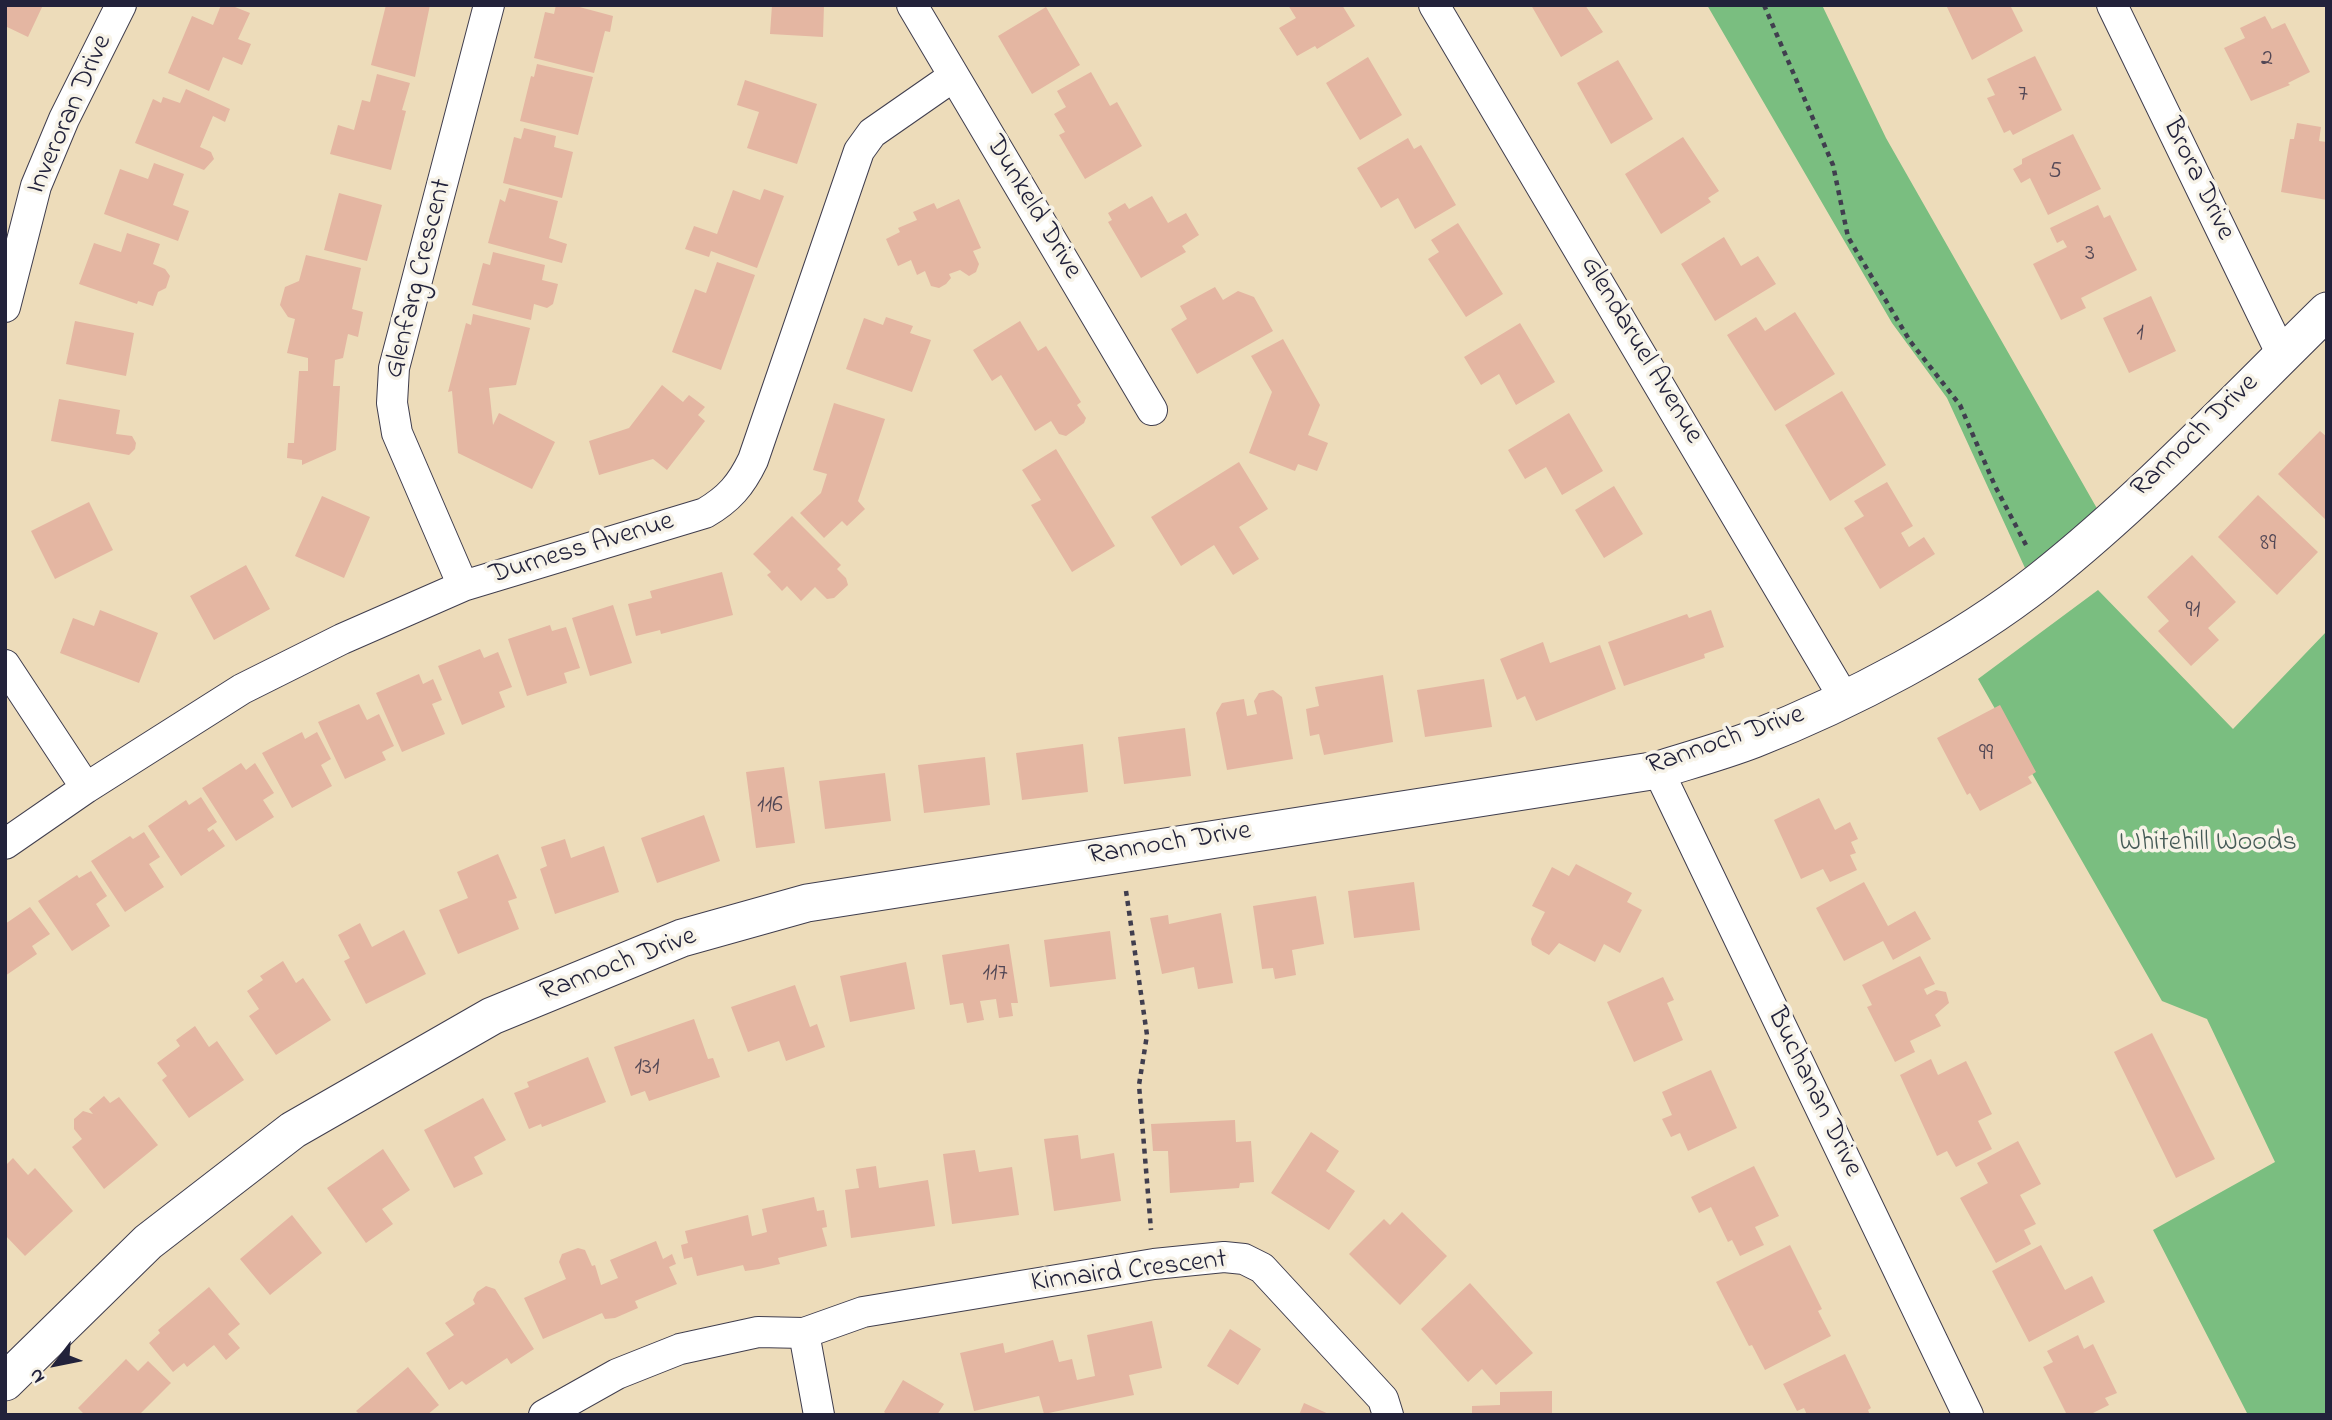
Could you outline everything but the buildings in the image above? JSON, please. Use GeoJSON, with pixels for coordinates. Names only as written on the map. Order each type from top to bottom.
{"type":"FeatureCollection","features":[{"type":"Feature","properties":{"kind":"street","name":"Inveroran Drive"},"geometry":{"type":"LineString","coordinates":[[5,307],[36,186],[64,119],[121,5]]}},
{"type":"Feature","properties":{"kind":"street","name":"Glenfarg Crescent"},"geometry":{"type":"LineString","coordinates":[[463,586],[397,433],[392,403],[394,369],[489,5]]}},
{"type":"Feature","properties":{"kind":"street","name":"Dunkeld Drive"},"geometry":{"type":"LineString","coordinates":[[912,5],[1153,410]]}},
{"type":"Feature","properties":{"kind":"street","name":"Glendaruel Avenue"},"geometry":{"type":"LineString","coordinates":[[1434,5],[1844,698]]}},
{"type":"Feature","properties":{"kind":"street","name":"Brora Drive"},"geometry":{"type":"LineString","coordinates":[[2112,5],[2282,355]]}},
{"type":"Feature","properties":{"kind":"street","name":"Durness Avenue"},"geometry":{"type":"LineString","coordinates":[[5,844],[86,788],[242,689],[342,639],[463,586],[705,513],[727,500],[742,482],[753,460],[859,150],[872,133],[954,76]]}},
{"type":"Feature","properties":{"kind":"street","name":"Rannoch Drive"},"geometry":{"type":"LineString","coordinates":[[5,1382],[148,1242],[283,1138],[492,1016],[682,938],[807,903],[1658,770],[1754,739],[1844,698],[1962,635],[2041,580],[2153,482],[2327,310]]}},
{"type":"Feature","properties":{"kind":"street"},"geometry":{"type":"LineString","coordinates":[[5,665],[86,788]]}},
{"type":"Feature","properties":{"kind":"street","name":"Buchanan Drive"},"geometry":{"type":"LineString","coordinates":[[1658,770],[1968,1415]]}},
{"type":"Feature","properties":{"kind":"street","name":"Kinnaird Crescent"},"geometry":{"type":"LineString","coordinates":[[544,1415],[617,1374],[681,1349],[758,1332],[804,1333],[863,1312],[1154,1264],[1224,1256],[1244,1259],[1262,1268],[1383,1399],[1388,1415]]}},
{"type":"Feature","properties":{"kind":"street"},"geometry":{"type":"LineString","coordinates":[[804,1333],[819,1415]]}},
{"type":"Feature","properties":{"kind":"path"},"geometry":{"type":"LineString","coordinates":[[1764,5],[1833,165],[1849,237],[1910,341],[1961,405],[1995,486],[2041,580]]}},
{"type":"Feature","properties":{"kind":"path"},"geometry":{"type":"LineString","coordinates":[[1120,852],[1147,1035],[1139,1085],[1154,1264]]}},
{"type":"Feature","properties":{"kind":"green space"},"geometry":{"type":"Polygon","coordinates":[[[1707,5],[1822,5],[1886,138],[2099,512],[2025,568],[1947,398],[1892,323],[1707,5]]]}},
{"type":"Feature","properties":{"kind":"green space","name":"Whitehill Woods"},"geometry":{"type":"Polygon","coordinates":[[[2098,590],[2233,729],[2327,631],[2327,1415],[2248,1415],[2153,1230],[2275,1162],[2207,1019],[2162,1001],[1978,679],[2098,590]]]}}]}
